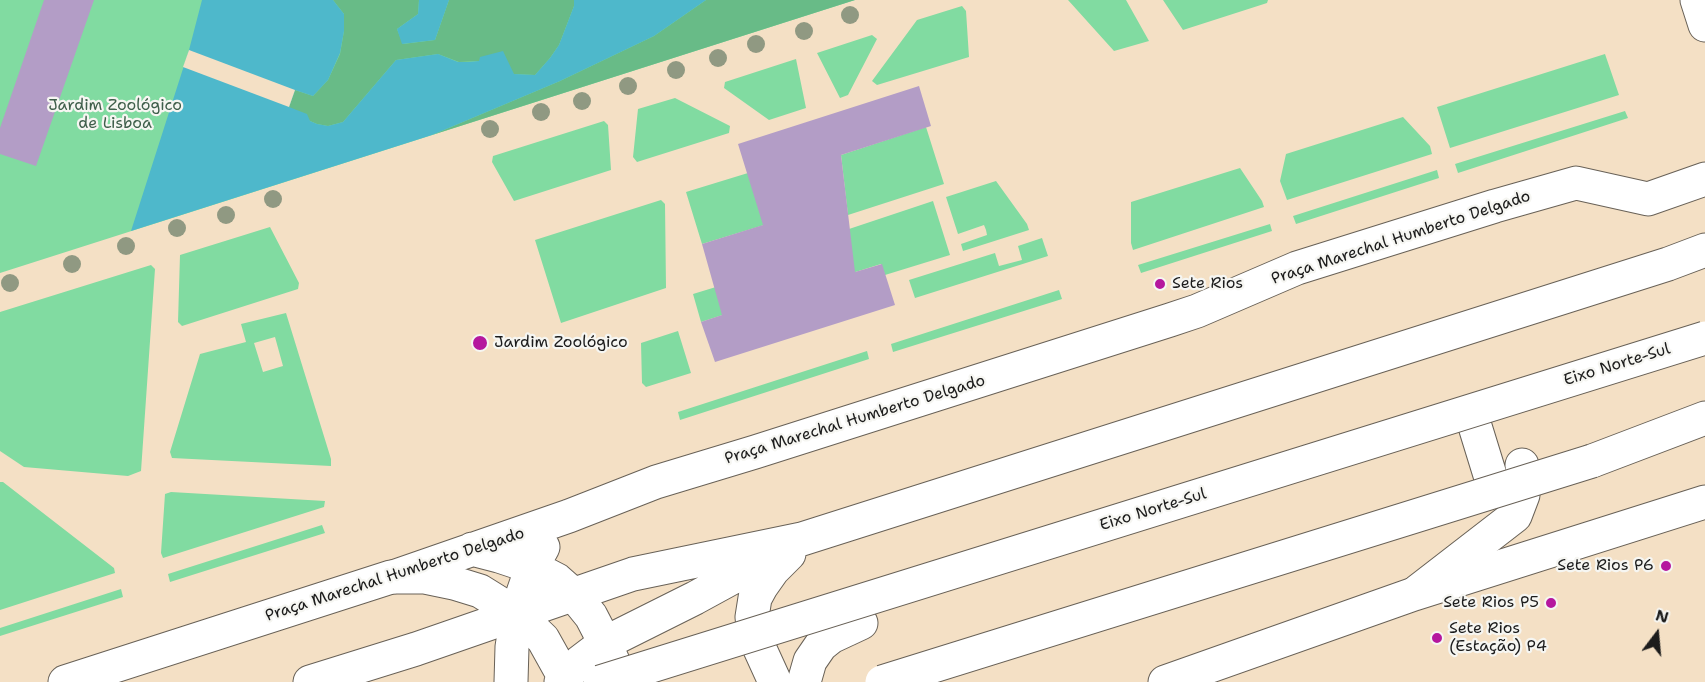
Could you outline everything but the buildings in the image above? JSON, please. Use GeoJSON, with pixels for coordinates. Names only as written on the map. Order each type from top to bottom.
{"type":"FeatureCollection","features":[{"type":"Feature","properties":{"kind":"main road"},"geometry":{"type":"LineString","coordinates":[[1697,0],[1705,25]]}},
{"type":"Feature","properties":{"kind":"main road","name":"Praça Marechal Humberto Delgado"},"geometry":{"type":"LineString","coordinates":[[65,682],[391,577],[569,516],[656,482],[1197,311],[1297,268],[1495,206],[1576,183],[1648,199],[1705,179]]}},
{"type":"Feature","properties":{"kind":"main road"},"geometry":{"type":"LineString","coordinates":[[310,682],[416,649],[633,574],[802,539],[1668,264],[1705,250]]}},
{"type":"Feature","properties":{"kind":"main road","name":"Eixo Norte-Sul"},"geometry":{"type":"LineString","coordinates":[[600,682],[1705,338]]}},
{"type":"Feature","properties":{"kind":"main road"},"geometry":{"type":"LineString","coordinates":[[882,682],[1592,461],[1705,418]]}},
{"type":"Feature","properties":{"kind":"main road"},"geometry":{"type":"LineString","coordinates":[[1474,423],[1490,475]]}},
{"type":"Feature","properties":{"kind":"main road"},"geometry":{"type":"LineString","coordinates":[[1414,594],[1515,516],[1523,495],[1522,465]]}},
{"type":"Feature","properties":{"kind":"main road"},"geometry":{"type":"LineString","coordinates":[[1166,682],[1414,594],[1705,502]]}},
{"type":"Feature","properties":{"kind":"main road"},"geometry":{"type":"LineString","coordinates":[[511,682],[512,647],[517,614],[532,567],[545,542],[569,516]]}},
{"type":"Feature","properties":{"kind":"main road"},"geometry":{"type":"LineString","coordinates":[[391,577],[425,577],[480,591],[517,614],[543,639],[564,680],[580,662],[605,643],[695,598],[802,539]]}},
{"type":"Feature","properties":{"kind":"main road"},"geometry":{"type":"LineString","coordinates":[[775,682],[754,636],[753,607],[755,598],[773,570],[802,539]]}},
{"type":"Feature","properties":{"kind":"main road"},"geometry":{"type":"LineString","coordinates":[[472,549],[532,567],[557,580],[574,595],[591,616],[622,682]]}},
{"type":"Feature","properties":{"kind":"main road"},"geometry":{"type":"LineString","coordinates":[[804,682],[810,661],[821,645],[831,637],[861,623]]}},
{"type":"Feature","properties":{"kind":"green space","name":"Jardim Zoológico de Lisboa"},"geometry":{"type":"Polygon","coordinates":[[[0,0],[855,0],[0,273],[0,0]]]}},
{"type":"Feature","properties":{"kind":"green space"},"geometry":{"type":"Polygon","coordinates":[[[333,0],[419,0],[418,14],[397,29],[403,44],[435,40],[449,0],[574,0],[574,6],[559,45],[535,75],[514,74],[479,61],[459,62],[438,54],[396,60],[343,122],[328,126],[310,121],[289,107],[295,90],[313,96],[328,80],[340,54],[344,14],[333,0]]]}},
{"type":"Feature","properties":{"kind":"green space"},"geometry":{"type":"Polygon","coordinates":[[[706,0],[855,0],[432,135],[560,81],[654,36],[706,0]]]}},
{"type":"Feature","properties":{"kind":"green space"},"geometry":{"type":"Polygon","coordinates":[[[1068,0],[1126,0],[1149,41],[1114,51],[1068,0]]]}},
{"type":"Feature","properties":{"kind":"green space"},"geometry":{"type":"Polygon","coordinates":[[[1163,0],[1268,0],[1267,3],[1183,30],[1163,0]]]}},
{"type":"Feature","properties":{"kind":"green space"},"geometry":{"type":"Polygon","coordinates":[[[962,6],[966,11],[969,57],[877,85],[872,81],[917,20],[962,6]]]}},
{"type":"Feature","properties":{"kind":"green space"},"geometry":{"type":"Polygon","coordinates":[[[872,35],[877,39],[848,95],[840,98],[817,53],[872,35]]]}},
{"type":"Feature","properties":{"kind":"green space"},"geometry":{"type":"Polygon","coordinates":[[[1605,54],[1619,95],[1450,148],[1437,107],[1605,54]]]}},
{"type":"Feature","properties":{"kind":"green space"},"geometry":{"type":"Polygon","coordinates":[[[796,59],[806,108],[769,120],[724,88],[725,82],[796,59]]]}},
{"type":"Feature","properties":{"kind":"green space"},"geometry":{"type":"Polygon","coordinates":[[[675,98],[730,126],[729,133],[637,162],[633,157],[638,109],[675,98]]]}},
{"type":"Feature","properties":{"kind":"green space"},"geometry":{"type":"Polygon","coordinates":[[[1625,111],[1628,118],[1458,173],[1455,164],[1625,111]]]}},
{"type":"Feature","properties":{"kind":"green space"},"geometry":{"type":"Polygon","coordinates":[[[1403,117],[1430,146],[1432,154],[1287,200],[1280,181],[1286,154],[1403,117]]]}},
{"type":"Feature","properties":{"kind":"green space"},"geometry":{"type":"Polygon","coordinates":[[[604,121],[608,125],[611,170],[514,201],[492,162],[493,156],[604,121]]]}},
{"type":"Feature","properties":{"kind":"green space"},"geometry":{"type":"Polygon","coordinates":[[[926,127],[944,184],[848,215],[841,155],[926,127]]]}},
{"type":"Feature","properties":{"kind":"green space"},"geometry":{"type":"Polygon","coordinates":[[[1240,168],[1264,207],[1133,250],[1131,202],[1240,168]]]}},
{"type":"Feature","properties":{"kind":"green space"},"geometry":{"type":"Polygon","coordinates":[[[1437,170],[1439,178],[1296,224],[1293,216],[1437,170]]]}},
{"type":"Feature","properties":{"kind":"green space"},"geometry":{"type":"Polygon","coordinates":[[[748,173],[787,218],[702,244],[686,192],[748,173]]]}},
{"type":"Feature","properties":{"kind":"green space"},"geometry":{"type":"Polygon","coordinates":[[[996,181],[1029,230],[963,251],[961,244],[987,235],[986,230],[984,225],[958,234],[946,197],[996,181]]]}},
{"type":"Feature","properties":{"kind":"green space"},"geometry":{"type":"Polygon","coordinates":[[[661,200],[665,204],[666,288],[561,323],[535,240],[661,200]]]}},
{"type":"Feature","properties":{"kind":"green space"},"geometry":{"type":"Polygon","coordinates":[[[933,201],[950,255],[885,275],[881,264],[820,283],[849,229],[933,201]]]}},
{"type":"Feature","properties":{"kind":"green space"},"geometry":{"type":"Polygon","coordinates":[[[1270,224],[1272,231],[1141,273],[1138,265],[1270,224]]]}},
{"type":"Feature","properties":{"kind":"green space"},"geometry":{"type":"Polygon","coordinates":[[[270,227],[299,283],[298,289],[182,326],[178,322],[180,255],[270,227]]]}},
{"type":"Feature","properties":{"kind":"green space"},"geometry":{"type":"Polygon","coordinates":[[[1042,238],[1048,256],[915,298],[909,280],[995,253],[999,266],[1022,260],[1018,246],[1042,238]]]}},
{"type":"Feature","properties":{"kind":"green space"},"geometry":{"type":"Polygon","coordinates":[[[151,265],[155,269],[141,471],[128,476],[24,467],[0,451],[0,312],[151,265]]]}},
{"type":"Feature","properties":{"kind":"green space"},"geometry":{"type":"Polygon","coordinates":[[[729,283],[790,293],[701,322],[693,294],[729,283]]]}},
{"type":"Feature","properties":{"kind":"green space"},"geometry":{"type":"Polygon","coordinates":[[[1059,290],[1062,299],[893,352],[891,344],[1059,290]]]}},
{"type":"Feature","properties":{"kind":"green space"},"geometry":{"type":"Polygon","coordinates":[[[286,313],[331,459],[331,466],[172,458],[170,452],[200,354],[246,342],[241,324],[286,313]],[[275,337],[254,343],[263,372],[283,366],[275,337]]]}},
{"type":"Feature","properties":{"kind":"green space"},"geometry":{"type":"Polygon","coordinates":[[[678,331],[691,373],[646,387],[642,383],[641,343],[678,331]]]}},
{"type":"Feature","properties":{"kind":"green space"},"geometry":{"type":"Polygon","coordinates":[[[867,351],[869,359],[680,420],[678,412],[867,351]]]}},
{"type":"Feature","properties":{"kind":"green space"},"geometry":{"type":"Polygon","coordinates":[[[0,482],[3,482],[114,568],[115,573],[0,610],[0,482]]]}},
{"type":"Feature","properties":{"kind":"green space"},"geometry":{"type":"Polygon","coordinates":[[[171,492],[325,501],[324,507],[163,558],[161,553],[165,494],[171,492]]]}},
{"type":"Feature","properties":{"kind":"green space"},"geometry":{"type":"Polygon","coordinates":[[[322,525],[325,533],[170,582],[168,574],[322,525]]]}},
{"type":"Feature","properties":{"kind":"green space"},"geometry":{"type":"Polygon","coordinates":[[[121,589],[123,597],[0,636],[0,628],[121,589]]]}},
{"type":"Feature","properties":{"kind":"water"},"geometry":{"type":"Polygon","coordinates":[[[202,0],[333,0],[344,14],[340,53],[328,80],[313,96],[295,90],[289,107],[307,114],[310,121],[328,126],[343,122],[396,60],[438,54],[458,62],[468,62],[479,61],[480,57],[503,51],[514,74],[535,75],[559,45],[574,6],[574,0],[706,0],[654,36],[560,81],[432,135],[131,231],[189,50],[202,0]]]}},
{"type":"Feature","properties":{"kind":"water"},"geometry":{"type":"Polygon","coordinates":[[[419,0],[449,0],[435,40],[402,44],[397,29],[418,14],[419,0]]]}},
{"type":"Feature","properties":{"kind":"pier"},"geometry":{"type":"Polygon","coordinates":[[[189,50],[295,90],[289,107],[183,67],[189,50]]]}},
{"type":"Feature","properties":{"kind":"place","name":"Sete Rios"},"geometry":{"type":"Point","coordinates":[1160,284]}},
{"type":"Feature","properties":{"kind":"place","name":"Jardim Zoológico"},"geometry":{"type":"Point","coordinates":[480,343]}},
{"type":"Feature","properties":{"kind":"place","name":"Sete Rios P6"},"geometry":{"type":"Point","coordinates":[1666,566]}},
{"type":"Feature","properties":{"kind":"place","name":"Sete Rios P5"},"geometry":{"type":"Point","coordinates":[1551,603]}},
{"type":"Feature","properties":{"kind":"place","name":"Sete Rios (Estação) P4"},"geometry":{"type":"Point","coordinates":[1437,638]}}]}
